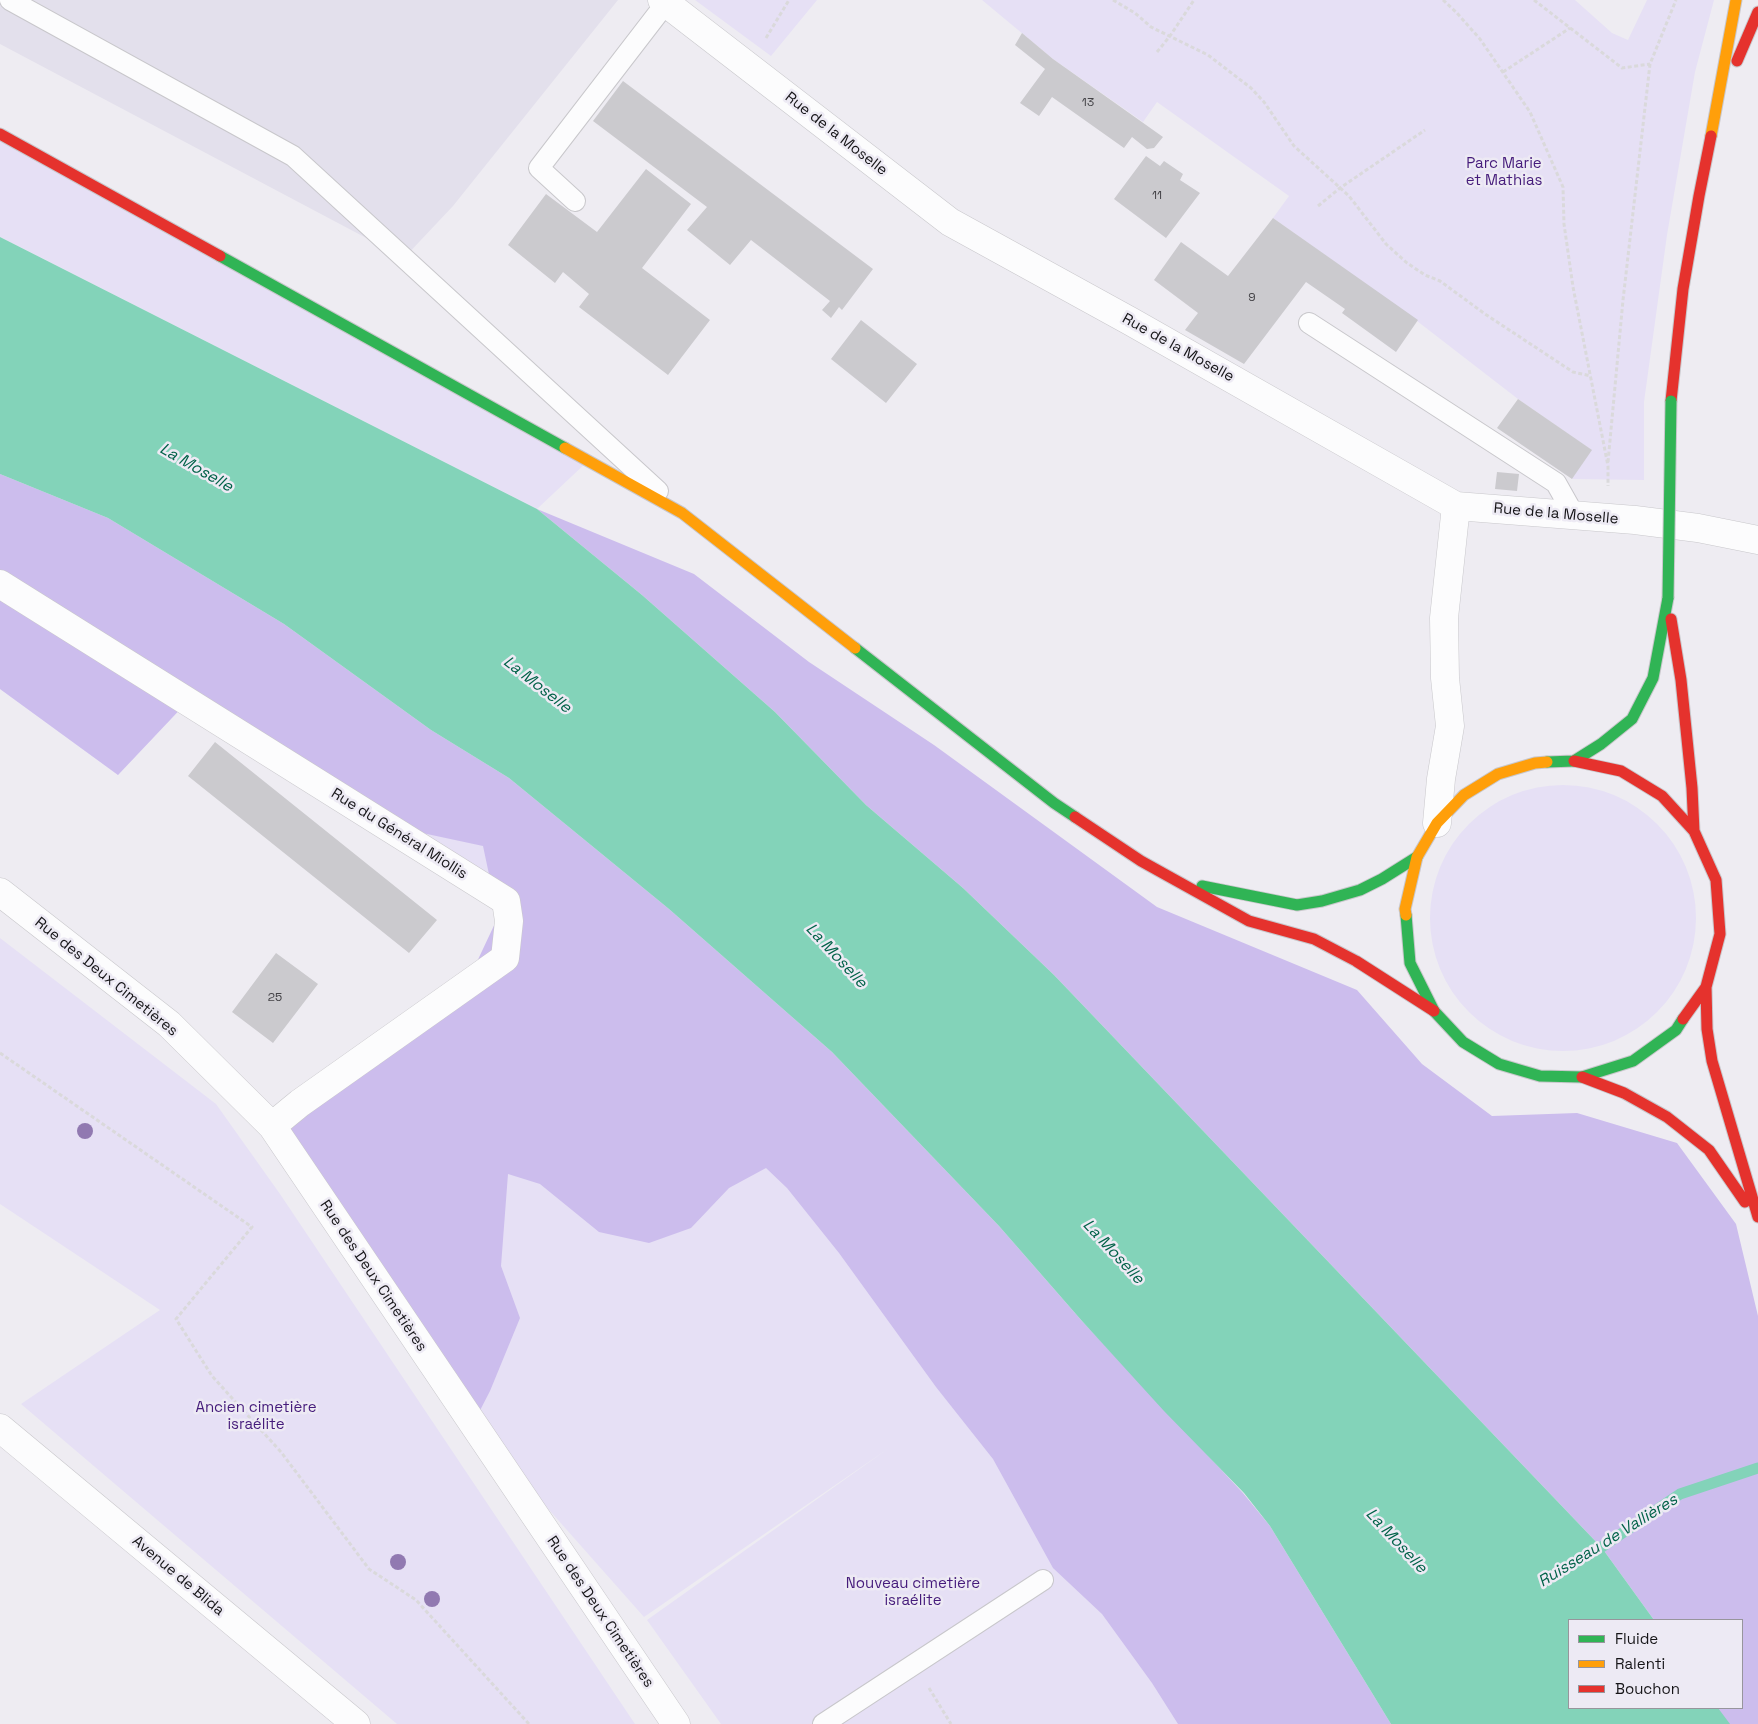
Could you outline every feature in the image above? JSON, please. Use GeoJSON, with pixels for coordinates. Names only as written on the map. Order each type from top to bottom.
{"type":"FeatureCollection","features":[{"type":"Feature","properties":{"kind":"main road"},"geometry":{"type":"LineString","coordinates":[[1694,831],[1692,788],[1680,680],[1668,598],[1671,401],[1683,289],[1736,0]]}},
{"type":"Feature","properties":{"kind":"main road"},"geometry":{"type":"LineString","coordinates":[[1718,104],[1758,12]]}},
{"type":"Feature","properties":{"kind":"main road"},"geometry":{"type":"LineString","coordinates":[[0,134],[682,513],[1054,803],[1141,861],[1248,921],[1314,939],[1356,961],[1434,1011],[1463,1042],[1499,1064],[1540,1076],[1582,1076],[1633,1061],[1676,1030],[1706,986]]}},
{"type":"Feature","properties":{"kind":"main road"},"geometry":{"type":"LineString","coordinates":[[1574,761],[1601,744],[1632,719],[1653,678],[1668,598]]}},
{"type":"Feature","properties":{"kind":"main road"},"geometry":{"type":"LineString","coordinates":[[1434,1011],[1410,963],[1405,909],[1417,857],[1437,823],[1464,795],[1498,774],[1535,763],[1574,761],[1621,771],[1662,796],[1694,831],[1716,880],[1720,934],[1706,986],[1707,1029],[1712,1061],[1758,1219]]}},
{"type":"Feature","properties":{"kind":"main road"},"geometry":{"type":"LineString","coordinates":[[1173,880],[1297,905],[1322,901],[1360,890],[1382,879],[1417,857]]}},
{"type":"Feature","properties":{"kind":"main road"},"geometry":{"type":"LineString","coordinates":[[1582,1076],[1624,1093],[1667,1117],[1709,1150],[1758,1219]]}},
{"type":"Feature","properties":{"kind":"street","name":"Rue de la Moselle"},"geometry":{"type":"LineString","coordinates":[[664,2],[950,222],[1130,321],[1456,506],[1635,520],[1698,528],[1758,540]]}},
{"type":"Feature","properties":{"kind":"street"},"geometry":{"type":"LineString","coordinates":[[1437,823],[1441,779],[1450,726],[1445,678],[1444,618],[1456,506]]}},
{"type":"Feature","properties":{"kind":"street","name":"Rue du Général Miollis"},"geometry":{"type":"LineString","coordinates":[[0,584],[506,901],[509,921],[505,958],[300,1103],[272,1126]]}},
{"type":"Feature","properties":{"kind":"street","name":"Rue des Deux Cimetières"},"geometry":{"type":"LineString","coordinates":[[0,892],[169,1024],[272,1126],[676,1724]]}},
{"type":"Feature","properties":{"kind":"street","name":"Avenue de Blida"},"geometry":{"type":"LineString","coordinates":[[0,1428],[356,1724]]}},
{"type":"Feature","properties":{"kind":"lane"},"geometry":{"type":"LineString","coordinates":[[10,0],[293,156],[682,513]]}},
{"type":"Feature","properties":{"kind":"lane"},"geometry":{"type":"LineString","coordinates":[[575,201],[539,168],[664,2]]}},
{"type":"Feature","properties":{"kind":"lane"},"geometry":{"type":"LineString","coordinates":[[1309,323],[1556,482],[1574,515]]}},
{"type":"Feature","properties":{"kind":"lane"},"geometry":{"type":"LineString","coordinates":[[823,1724],[1043,1580]]}},
{"type":"Feature","properties":{"kind":"path"},"geometry":{"type":"LineString","coordinates":[[749,67],[788,0]]}},
{"type":"Feature","properties":{"kind":"path"},"geometry":{"type":"LineString","coordinates":[[1113,0],[1135,13],[1151,27],[1208,55],[1252,88],[1264,102],[1294,146],[1340,188],[1386,244],[1407,263],[1440,282],[1573,372],[1591,376]]}},
{"type":"Feature","properties":{"kind":"path"},"geometry":{"type":"LineString","coordinates":[[1157,52],[1194,0]]}},
{"type":"Feature","properties":{"kind":"path"},"geometry":{"type":"LineString","coordinates":[[1443,0],[1480,40],[1530,112],[1563,187],[1564,224],[1574,287],[1608,466]]}},
{"type":"Feature","properties":{"kind":"path"},"geometry":{"type":"LineString","coordinates":[[1534,0],[1622,68],[1650,64]]}},
{"type":"Feature","properties":{"kind":"path"},"geometry":{"type":"LineString","coordinates":[[1607,518],[1608,466],[1623,300],[1650,64],[1676,0]]}},
{"type":"Feature","properties":{"kind":"path"},"geometry":{"type":"LineString","coordinates":[[1503,72],[1570,28]]}},
{"type":"Feature","properties":{"kind":"path"},"geometry":{"type":"LineString","coordinates":[[1318,206],[1340,188],[1425,130]]}},
{"type":"Feature","properties":{"kind":"path"},"geometry":{"type":"LineString","coordinates":[[0,1054],[252,1227],[176,1319],[212,1376],[281,1452],[369,1569],[416,1600],[530,1724]]}},
{"type":"Feature","properties":{"kind":"path"},"geometry":{"type":"LineString","coordinates":[[914,1664],[951,1724]]}},
{"type":"Feature","properties":{"kind":"shaded area"},"geometry":{"type":"Polygon","coordinates":[[[0,0],[618,0],[453,206],[404,258],[0,44],[0,0]]]}},
{"type":"Feature","properties":{"kind":"shaded area"},"geometry":{"type":"Polygon","coordinates":[[[0,474],[108,518],[284,624],[431,730],[509,778],[669,909],[832,1052],[999,1226],[1082,1321],[1243,1493],[1270,1526],[1391,1724],[1178,1724],[1152,1683],[1102,1614],[1053,1568],[993,1459],[936,1387],[839,1253],[787,1188],[766,1168],[729,1188],[691,1228],[649,1243],[599,1232],[540,1184],[508,1174],[501,1266],[520,1318],[490,1391],[473,1424],[272,1126],[474,968],[498,917],[483,846],[385,825],[188,701],[118,775],[0,689],[0,474]]]}},
{"type":"Feature","properties":{"kind":"shaded area"},"geometry":{"type":"Polygon","coordinates":[[[537,509],[694,574],[809,662],[934,745],[1157,907],[1357,990],[1422,1064],[1492,1116],[1577,1113],[1677,1143],[1736,1224],[1758,1316],[1758,1724],[1727,1724],[1717,1709],[1743,1709],[1743,1619],[1653,1619],[1602,1548],[1054,975],[963,888],[866,805],[775,712],[642,595],[537,509]]]}},
{"type":"Feature","properties":{"kind":"green space"},"geometry":{"type":"Polygon","coordinates":[[[695,0],[817,0],[771,56],[695,0]]]}},
{"type":"Feature","properties":{"kind":"green space","name":"Parc Marie et Mathias"},"geometry":{"type":"Polygon","coordinates":[[[982,0],[1575,0],[1612,33],[1628,40],[1647,0],[1714,0],[1695,72],[1667,235],[1644,402],[1644,480],[1572,479],[1591,450],[1518,399],[1417,321],[1273,218],[1289,196],[1157,102],[1143,122],[1053,59],[982,0]]]}},
{"type":"Feature","properties":{"kind":"green space"},"geometry":{"type":"Polygon","coordinates":[[[0,134],[588,461],[537,509],[0,237],[0,134]]]}},
{"type":"Feature","properties":{"kind":"green space","name":"Nouveau cimetière israélite"},"geometry":{"type":"Polygon","coordinates":[[[0,474],[108,518],[284,624],[431,730],[509,778],[669,909],[832,1052],[999,1226],[1303,1581],[1391,1724],[721,1724],[647,1620],[889,1448],[644,1617],[473,1424],[505,958],[506,901],[188,701],[118,775],[0,689],[0,474]]]}},
{"type":"Feature","properties":{"kind":"green space"},"geometry":{"type":"Polygon","coordinates":[[[1563,785],[1589,788],[1614,795],[1637,808],[1657,824],[1673,844],[1686,867],[1693,892],[1696,918],[1693,944],[1686,969],[1673,992],[1657,1012],[1637,1028],[1614,1041],[1589,1048],[1563,1051],[1537,1048],[1512,1041],[1489,1028],[1469,1012],[1453,992],[1440,969],[1433,944],[1430,918],[1433,892],[1440,867],[1453,844],[1469,824],[1489,808],[1512,795],[1537,788],[1563,785]]]}},
{"type":"Feature","properties":{"kind":"green space","name":"Ancien cimetière israélite"},"geometry":{"type":"Polygon","coordinates":[[[0,938],[216,1104],[280,1194],[635,1724],[397,1724],[21,1404],[160,1310],[0,1204],[0,938]]]}},
{"type":"Feature","properties":{"kind":"water","name":"La Moselle"},"geometry":{"type":"Polygon","coordinates":[[[0,237],[537,509],[642,595],[775,712],[866,805],[963,888],[1054,975],[1602,1548],[1653,1619],[1568,1619],[1568,1709],[1719,1709],[1730,1724],[1391,1724],[1270,1526],[1244,1493],[1164,1411],[999,1226],[832,1052],[669,909],[509,778],[431,730],[284,624],[108,518],[0,474],[0,237]]]}},
{"type":"Feature","properties":{"kind":"building"},"geometry":{"type":"Polygon","coordinates":[[[1022,33],[1053,59],[1163,137],[1154,148],[1147,149],[1132,137],[1124,148],[1052,97],[1039,116],[1020,103],[1045,69],[1015,45],[1022,33]]]}},
{"type":"Feature","properties":{"kind":"building"},"geometry":{"type":"Polygon","coordinates":[[[623,81],[873,269],[842,310],[839,307],[831,318],[822,310],[830,301],[751,240],[730,265],[687,230],[707,207],[593,121],[623,81]]]}},
{"type":"Feature","properties":{"kind":"building"},"geometry":{"type":"Polygon","coordinates":[[[1146,156],[1160,166],[1164,161],[1183,174],[1180,180],[1200,193],[1166,238],[1114,199],[1146,156]]]}},
{"type":"Feature","properties":{"kind":"building"},"geometry":{"type":"Polygon","coordinates":[[[646,169],[691,204],[642,268],[710,320],[668,375],[579,307],[589,294],[563,272],[555,283],[508,245],[546,194],[597,232],[646,169]]]}},
{"type":"Feature","properties":{"kind":"building"},"geometry":{"type":"Polygon","coordinates":[[[1273,218],[1418,320],[1396,352],[1342,313],[1345,309],[1306,282],[1244,364],[1185,330],[1198,313],[1154,280],[1181,242],[1228,276],[1273,218]]]}},
{"type":"Feature","properties":{"kind":"building"},"geometry":{"type":"Polygon","coordinates":[[[861,320],[917,364],[886,403],[831,359],[861,320]]]}},
{"type":"Feature","properties":{"kind":"building"},"geometry":{"type":"Polygon","coordinates":[[[1518,399],[1592,450],[1572,479],[1497,428],[1518,399]]]}},
{"type":"Feature","properties":{"kind":"building"},"geometry":{"type":"Polygon","coordinates":[[[1497,472],[1519,474],[1517,491],[1495,489],[1497,472]]]}},
{"type":"Feature","properties":{"kind":"building"},"geometry":{"type":"Polygon","coordinates":[[[215,742],[437,920],[409,953],[188,776],[215,742]]]}},
{"type":"Feature","properties":{"kind":"building"},"geometry":{"type":"Polygon","coordinates":[[[276,953],[318,984],[273,1043],[232,1012],[276,953]]]}},
{"type":"Feature","properties":{"kind":"waterway","name":"Ruisseau de Vallières"},"geometry":{"type":"LineString","coordinates":[[1590,1555],[1680,1494],[1758,1468]]}},
{"type":"Feature","properties":{"kind":"traffic: fast"},"geometry":{"type":"LineString","coordinates":[[220,256],[565,448]]}},
{"type":"Feature","properties":{"kind":"traffic: fast"},"geometry":{"type":"LineString","coordinates":[[1668,598],[1671,401]]}},
{"type":"Feature","properties":{"kind":"traffic: fast"},"geometry":{"type":"LineString","coordinates":[[1547,762],[1574,761],[1601,744],[1632,719],[1653,678],[1668,598]]}},
{"type":"Feature","properties":{"kind":"traffic: fast"},"geometry":{"type":"LineString","coordinates":[[855,648],[1054,803],[1075,817]]}},
{"type":"Feature","properties":{"kind":"traffic: fast"},"geometry":{"type":"LineString","coordinates":[[1202,886],[1297,905],[1322,901],[1360,890],[1382,879],[1417,857]]}},
{"type":"Feature","properties":{"kind":"traffic: fast"},"geometry":{"type":"LineString","coordinates":[[1406,915],[1410,963],[1434,1011],[1463,1042],[1499,1064],[1540,1076],[1582,1077],[1633,1061],[1676,1030],[1683,1019]]}},
{"type":"Feature","properties":{"kind":"traffic: slow"},"geometry":{"type":"LineString","coordinates":[[1711,136],[1736,0]]}},
{"type":"Feature","properties":{"kind":"traffic: slow"},"geometry":{"type":"LineString","coordinates":[[565,448],[682,513],[855,648]]}},
{"type":"Feature","properties":{"kind":"traffic: slow"},"geometry":{"type":"LineString","coordinates":[[1406,915],[1405,909],[1417,857],[1437,823],[1464,795],[1498,774],[1535,763],[1547,762]]}},
{"type":"Feature","properties":{"kind":"traffic: jam"},"geometry":{"type":"LineString","coordinates":[[1737,61],[1758,12]]}},
{"type":"Feature","properties":{"kind":"traffic: jam"},"geometry":{"type":"LineString","coordinates":[[0,134],[220,256]]}},
{"type":"Feature","properties":{"kind":"traffic: jam"},"geometry":{"type":"LineString","coordinates":[[1671,401],[1683,289],[1711,136]]}},
{"type":"Feature","properties":{"kind":"traffic: jam"},"geometry":{"type":"LineString","coordinates":[[1671,619],[1681,680],[1692,788],[1694,831]]}},
{"type":"Feature","properties":{"kind":"traffic: jam"},"geometry":{"type":"LineString","coordinates":[[1574,761],[1621,771],[1662,796],[1694,831],[1716,880],[1720,934],[1706,987],[1683,1019]]}},
{"type":"Feature","properties":{"kind":"traffic: jam"},"geometry":{"type":"LineString","coordinates":[[1075,817],[1141,861],[1249,921],[1314,939],[1356,961],[1434,1011]]}},
{"type":"Feature","properties":{"kind":"traffic: jam"},"geometry":{"type":"LineString","coordinates":[[1706,987],[1707,1029],[1712,1061],[1758,1217]]}},
{"type":"Feature","properties":{"kind":"traffic: jam"},"geometry":{"type":"LineString","coordinates":[[1582,1077],[1624,1093],[1667,1117],[1709,1150],[1745,1202]]}}]}
